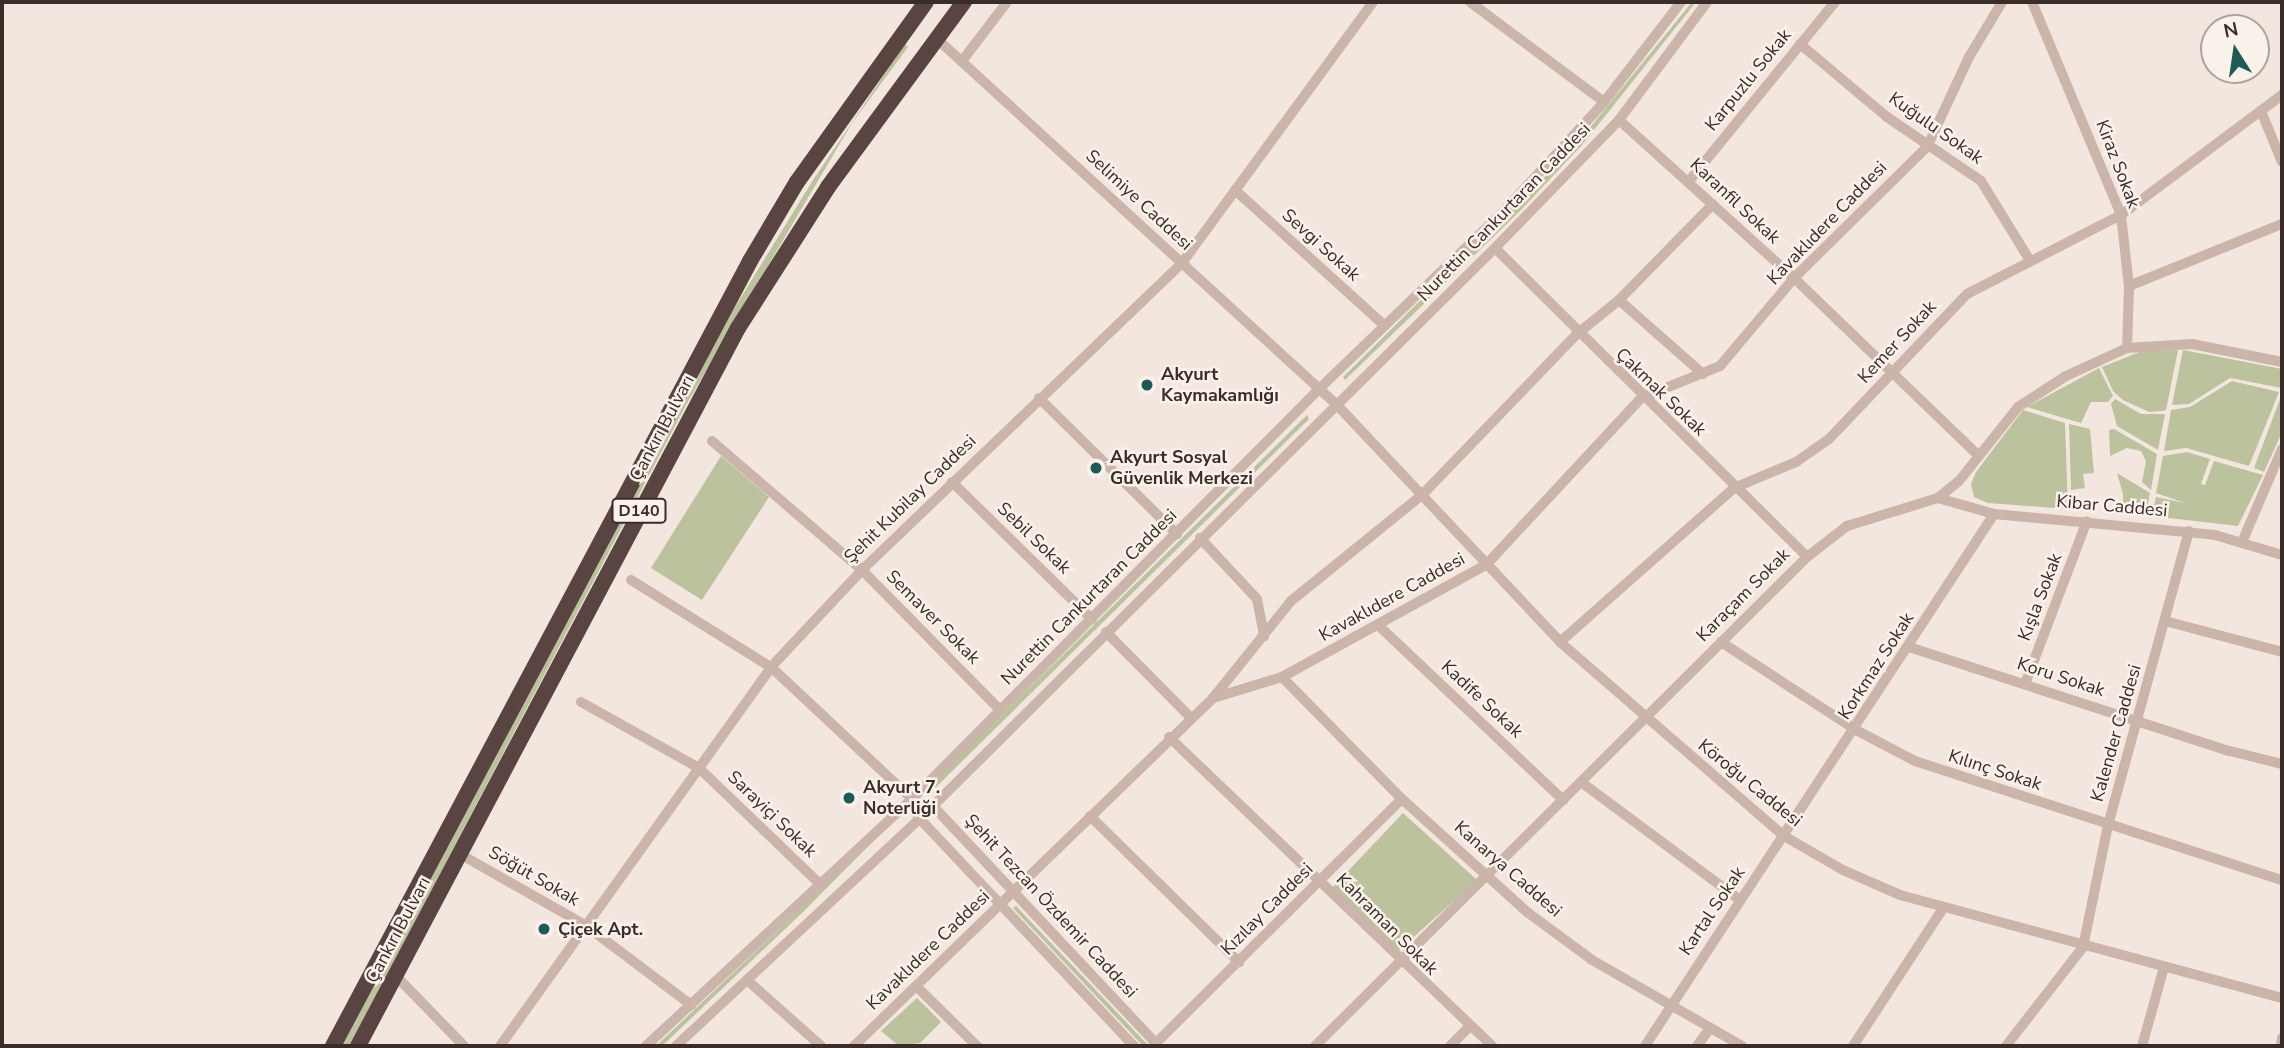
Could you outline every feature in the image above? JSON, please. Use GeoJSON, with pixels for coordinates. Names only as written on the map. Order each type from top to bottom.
{"type":"FeatureCollection","features":[{"type":"Feature","properties":{"kind":"highway","name":"Çankırı Bulvarı"},"geometry":{"type":"LineString","coordinates":[[333,1046],[750,261],[797,182],[926,2]]}},
{"type":"Feature","properties":{"kind":"highway","name":"Çankırı Bulvarı"},"geometry":{"type":"LineString","coordinates":[[358,1046],[738,328],[828,187],[964,2]]}},
{"type":"Feature","properties":{"kind":"street"},"geometry":{"type":"LineString","coordinates":[[962,61],[1007,2]]}},
{"type":"Feature","properties":{"kind":"street","name":"Şehit Kubilay Caddesi"},"geometry":{"type":"LineString","coordinates":[[500,1046],[771,667],[862,570],[1181,262],[1373,2]]}},
{"type":"Feature","properties":{"kind":"street"},"geometry":{"type":"LineString","coordinates":[[1470,2],[1604,102]]}},
{"type":"Feature","properties":{"kind":"street","name":"Nurettin Cankurtaran Caddesi"},"geometry":{"type":"LineString","coordinates":[[646,1046],[911,799],[1319,389],[1530,184],[1604,102],[1681,2]]}},
{"type":"Feature","properties":{"kind":"street","name":"Nurettin Cankurtaran Caddesi"},"geometry":{"type":"LineString","coordinates":[[677,1046],[920,819],[1495,248],[1619,120],[1707,2]]}},
{"type":"Feature","properties":{"kind":"street","name":"Karpuzlu Sokak"},"geometry":{"type":"LineString","coordinates":[[1689,181],[1835,2]]}},
{"type":"Feature","properties":{"kind":"street","name":"Kavaklıdere Caddesi"},"geometry":{"type":"LineString","coordinates":[[854,1046],[1169,737],[1213,698],[1282,677],[1486,565],[1641,398],[1703,374],[1728,358],[1794,278],[1927,147],[1969,57],[2002,2]]}},
{"type":"Feature","properties":{"kind":"street","name":"Kiraz Sokak"},"geometry":{"type":"LineString","coordinates":[[2032,2],[2121,215],[2129,286],[2127,348]]}},
{"type":"Feature","properties":{"kind":"street","name":"Selimiye Caddesi"},"geometry":{"type":"LineString","coordinates":[[936,38],[1319,389]]}},
{"type":"Feature","properties":{"kind":"street","name":"Kuğulu Sokak"},"geometry":{"type":"LineString","coordinates":[[1800,44],[1927,147],[1992,191],[2029,259]]}},
{"type":"Feature","properties":{"kind":"street","name":"Kemer Sokak"},"geometry":{"type":"LineString","coordinates":[[1560,642],[1734,488],[1818,448],[1967,294],[2029,259],[2121,215],[2282,95]]}},
{"type":"Feature","properties":{"kind":"street"},"geometry":{"type":"LineString","coordinates":[[2261,111],[2282,162]]}},
{"type":"Feature","properties":{"kind":"street","name":"Karanfil Sokak"},"geometry":{"type":"LineString","coordinates":[[1619,120],[1794,278],[1978,455]]}},
{"type":"Feature","properties":{"kind":"street","name":"Sevgi Sokak"},"geometry":{"type":"LineString","coordinates":[[1235,190],[1384,325]]}},
{"type":"Feature","properties":{"kind":"street"},"geometry":{"type":"LineString","coordinates":[[1213,698],[1291,600],[1422,495],[1577,334],[1619,300],[1713,204]]}},
{"type":"Feature","properties":{"kind":"street"},"geometry":{"type":"LineString","coordinates":[[2129,286],[2282,225]]}},
{"type":"Feature","properties":{"kind":"street","name":"Çakmak Sokak"},"geometry":{"type":"LineString","coordinates":[[1495,248],[1641,398],[1807,557]]}},
{"type":"Feature","properties":{"kind":"street"},"geometry":{"type":"LineString","coordinates":[[1619,300],[1703,374]]}},
{"type":"Feature","properties":{"kind":"street","name":"Karaçam Sokak"},"geometry":{"type":"LineString","coordinates":[[1315,1046],[1807,557],[1847,526],[1938,498],[1959,481],[2002,421],[2037,392],[2127,348],[2192,344],[2282,362]]}},
{"type":"Feature","properties":{"kind":"street","name":"Köroğu Caddesi"},"geometry":{"type":"LineString","coordinates":[[1319,389],[1560,642],[1644,719],[1784,836],[1871,883],[1944,907],[2282,999]]}},
{"type":"Feature","properties":{"kind":"street"},"geometry":{"type":"LineString","coordinates":[[1039,398],[1177,534]]}},
{"type":"Feature","properties":{"kind":"street","name":"Semaver Sokak"},"geometry":{"type":"LineString","coordinates":[[712,441],[862,570],[1000,710]]}},
{"type":"Feature","properties":{"kind":"street"},"geometry":{"type":"LineString","coordinates":[[2242,542],[2281,454]]}},
{"type":"Feature","properties":{"kind":"street","name":"Sebil Sokak"},"geometry":{"type":"LineString","coordinates":[[953,482],[1092,619]]}},
{"type":"Feature","properties":{"kind":"street","name":"Kibar Caddesi"},"geometry":{"type":"LineString","coordinates":[[1938,498],[1994,514],[2189,531],[2242,542],[2282,555]]}},
{"type":"Feature","properties":{"kind":"street","name":"Korkmaz Sokak"},"geometry":{"type":"LineString","coordinates":[[1784,836],[1856,730],[1994,514]]}},
{"type":"Feature","properties":{"kind":"street","name":"Kışla Sokak"},"geometry":{"type":"LineString","coordinates":[[2025,684],[2087,521]]}},
{"type":"Feature","properties":{"kind":"street","name":"Kalender Caddesi"},"geometry":{"type":"LineString","coordinates":[[2083,947],[2108,825],[2189,531]]}},
{"type":"Feature","properties":{"kind":"street"},"geometry":{"type":"LineString","coordinates":[[1200,538],[1257,599],[1264,636]]}},
{"type":"Feature","properties":{"kind":"street"},"geometry":{"type":"LineString","coordinates":[[631,580],[771,667],[911,799]]}},
{"type":"Feature","properties":{"kind":"street"},"geometry":{"type":"LineString","coordinates":[[2165,621],[2282,652]]}},
{"type":"Feature","properties":{"kind":"street","name":"Kadife Sokak"},"geometry":{"type":"LineString","coordinates":[[1378,625],[1563,800]]}},
{"type":"Feature","properties":{"kind":"street"},"geometry":{"type":"LineString","coordinates":[[1106,632],[1191,718]]}},
{"type":"Feature","properties":{"kind":"street","name":"Kılınç Sokak"},"geometry":{"type":"LineString","coordinates":[[1721,642],[1856,730],[1951,775],[2282,880]]}},
{"type":"Feature","properties":{"kind":"street","name":"Koru Sokak"},"geometry":{"type":"LineString","coordinates":[[1909,646],[2138,721],[2282,764]]}},
{"type":"Feature","properties":{"kind":"street","name":"Kanarya Caddesi"},"geometry":{"type":"LineString","coordinates":[[1282,677],[1402,799],[1561,938],[1669,1005],[1742,1046]]}},
{"type":"Feature","properties":{"kind":"street","name":"Sarayiçi Sokak"},"geometry":{"type":"LineString","coordinates":[[581,702],[699,768],[820,884]]}},
{"type":"Feature","properties":{"kind":"street","name":"Kahraman Sokak"},"geometry":{"type":"LineString","coordinates":[[1169,737],[1401,962],[1492,1046]]}},
{"type":"Feature","properties":{"kind":"street"},"geometry":{"type":"LineString","coordinates":[[1581,782],[1740,900]]}},
{"type":"Feature","properties":{"kind":"street","name":"Şehit Tezcan Özdemir Caddesi"},"geometry":{"type":"LineString","coordinates":[[911,799],[933,806],[1157,1045]]}},
{"type":"Feature","properties":{"kind":"street","name":"Şehit Tezcan Özdemir Caddesi"},"geometry":{"type":"LineString","coordinates":[[911,799],[920,819],[1134,1046]]}},
{"type":"Feature","properties":{"kind":"street","name":"Kızılay Caddesi"},"geometry":{"type":"LineString","coordinates":[[1157,1045],[1402,799]]}},
{"type":"Feature","properties":{"kind":"street"},"geometry":{"type":"LineString","coordinates":[[1090,816],[1239,962]]}},
{"type":"Feature","properties":{"kind":"street","name":"Kartal Sokak"},"geometry":{"type":"LineString","coordinates":[[1645,1046],[1669,1005],[1784,836]]}},
{"type":"Feature","properties":{"kind":"street","name":"Söğüt Sokak"},"geometry":{"type":"LineString","coordinates":[[460,853],[585,925],[691,1005]]}},
{"type":"Feature","properties":{"kind":"street"},"geometry":{"type":"LineString","coordinates":[[1853,1046],[1944,907]]}},
{"type":"Feature","properties":{"kind":"street"},"geometry":{"type":"LineString","coordinates":[[2006,1046],[2083,947]]}},
{"type":"Feature","properties":{"kind":"street"},"geometry":{"type":"LineString","coordinates":[[2142,1046],[2164,967]]}},
{"type":"Feature","properties":{"kind":"street"},"geometry":{"type":"LineString","coordinates":[[396,976],[464,1046]]}},
{"type":"Feature","properties":{"kind":"street"},"geometry":{"type":"LineString","coordinates":[[747,980],[821,1046]]}},
{"type":"Feature","properties":{"kind":"street"},"geometry":{"type":"LineString","coordinates":[[916,986],[977,1046]]}},
{"type":"Feature","properties":{"kind":"street"},"geometry":{"type":"LineString","coordinates":[[1450,1046],[1469,1027]]}},
{"type":"Feature","properties":{"kind":"street"},"geometry":{"type":"LineString","coordinates":[[1697,1046],[1710,1028]]}},
{"type":"Feature","properties":{"kind":"street"},"geometry":{"type":"LineString","coordinates":[[2281,1046],[2282,1038]]}},
{"type":"Feature","properties":{"kind":"green space"},"geometry":{"type":"Polygon","coordinates":[[[1692,2],[1696,2],[1582,145],[1519,212],[1345,380],[1343,377],[1571,151],[1692,2]]]}},
{"type":"Feature","properties":{"kind":"green space"},"geometry":{"type":"Polygon","coordinates":[[[905,44],[908,47],[852,123],[686,405],[360,1026],[349,1046],[342,1046],[732,312],[813,180],[905,44]]]}},
{"type":"Feature","properties":{"kind":"green space"},"geometry":{"type":"Polygon","coordinates":[[[2178,350],[2166,410],[2162,411],[2149,412],[2123,400],[2113,391],[2102,367],[2142,351],[2178,350]]]}},
{"type":"Feature","properties":{"kind":"green space"},"geometry":{"type":"Polygon","coordinates":[[[2183,350],[2282,369],[2282,388],[2230,378],[2189,404],[2172,405],[2183,350]]]}},
{"type":"Feature","properties":{"kind":"green space"},"geometry":{"type":"Polygon","coordinates":[[[2099,368],[2113,396],[2108,402],[2091,402],[2081,423],[2027,407],[2099,368]]]}},
{"type":"Feature","properties":{"kind":"green space"},"geometry":{"type":"Polygon","coordinates":[[[2232,381],[2279,392],[2249,466],[2186,448],[2164,451],[2171,410],[2190,407],[2232,381]]]}},
{"type":"Feature","properties":{"kind":"green space"},"geometry":{"type":"Polygon","coordinates":[[[2282,394],[2282,432],[2264,472],[2254,468],[2282,394]]]}},
{"type":"Feature","properties":{"kind":"green space"},"geometry":{"type":"Polygon","coordinates":[[[2115,399],[2141,414],[2165,414],[2158,450],[2117,426],[2111,404],[2115,399]]]}},
{"type":"Feature","properties":{"kind":"green space"},"geometry":{"type":"Polygon","coordinates":[[[2023,410],[2065,423],[2068,509],[1988,503],[1974,497],[1971,484],[1976,472],[2023,410]]]}},
{"type":"Feature","properties":{"kind":"green space"},"geometry":{"type":"Polygon","coordinates":[[[1307,415],[1309,419],[933,790],[930,786],[1307,415]]]}},
{"type":"Feature","properties":{"kind":"green space"},"geometry":{"type":"Polygon","coordinates":[[[2069,424],[2090,429],[2094,473],[2083,474],[2085,488],[2071,490],[2069,424]]]}},
{"type":"Feature","properties":{"kind":"green space"},"geometry":{"type":"Polygon","coordinates":[[[2114,429],[2157,454],[2151,490],[2142,482],[2146,461],[2141,451],[2127,448],[2110,456],[2109,430],[2114,429]]]}},
{"type":"Feature","properties":{"kind":"green space"},"geometry":{"type":"Polygon","coordinates":[[[2187,452],[2210,459],[2201,484],[2205,485],[2214,461],[2263,475],[2238,526],[2152,516],[2156,497],[2185,503],[2156,493],[2163,456],[2187,452]]]}},
{"type":"Feature","properties":{"kind":"green space"},"geometry":{"type":"Polygon","coordinates":[[[721,456],[769,497],[702,600],[651,568],[721,456]]]}},
{"type":"Feature","properties":{"kind":"green space"},"geometry":{"type":"Polygon","coordinates":[[[2117,473],[2150,493],[2146,515],[2123,514],[2123,494],[2117,473]]]}},
{"type":"Feature","properties":{"kind":"green space"},"geometry":{"type":"Polygon","coordinates":[[[1403,813],[1477,880],[1396,953],[1331,889],[1403,813]]]}},
{"type":"Feature","properties":{"kind":"green space"},"geometry":{"type":"Polygon","coordinates":[[[892,822],[802,913],[662,1046],[656,1046],[892,822]]]}},
{"type":"Feature","properties":{"kind":"green space"},"geometry":{"type":"Polygon","coordinates":[[[1016,906],[1149,1046],[1143,1046],[1013,908],[1016,906]]]}},
{"type":"Feature","properties":{"kind":"green space"},"geometry":{"type":"Polygon","coordinates":[[[917,998],[941,1022],[920,1043],[899,1046],[881,1031],[917,998]]]}},
{"type":"Feature","properties":{"kind":"place","name":"Akyurt Kaymakamlığı"},"geometry":{"type":"Point","coordinates":[1147,385]}},
{"type":"Feature","properties":{"kind":"place","name":"Akyurt Sosyal Güvenlik Merkezi"},"geometry":{"type":"Point","coordinates":[1096,468]}},
{"type":"Feature","properties":{"kind":"place","name":"Akyurt 7. Noterliği"},"geometry":{"type":"Point","coordinates":[849,798]}},
{"type":"Feature","properties":{"kind":"place","name":"Çiçek Apt."},"geometry":{"type":"Point","coordinates":[544,929]}}]}
